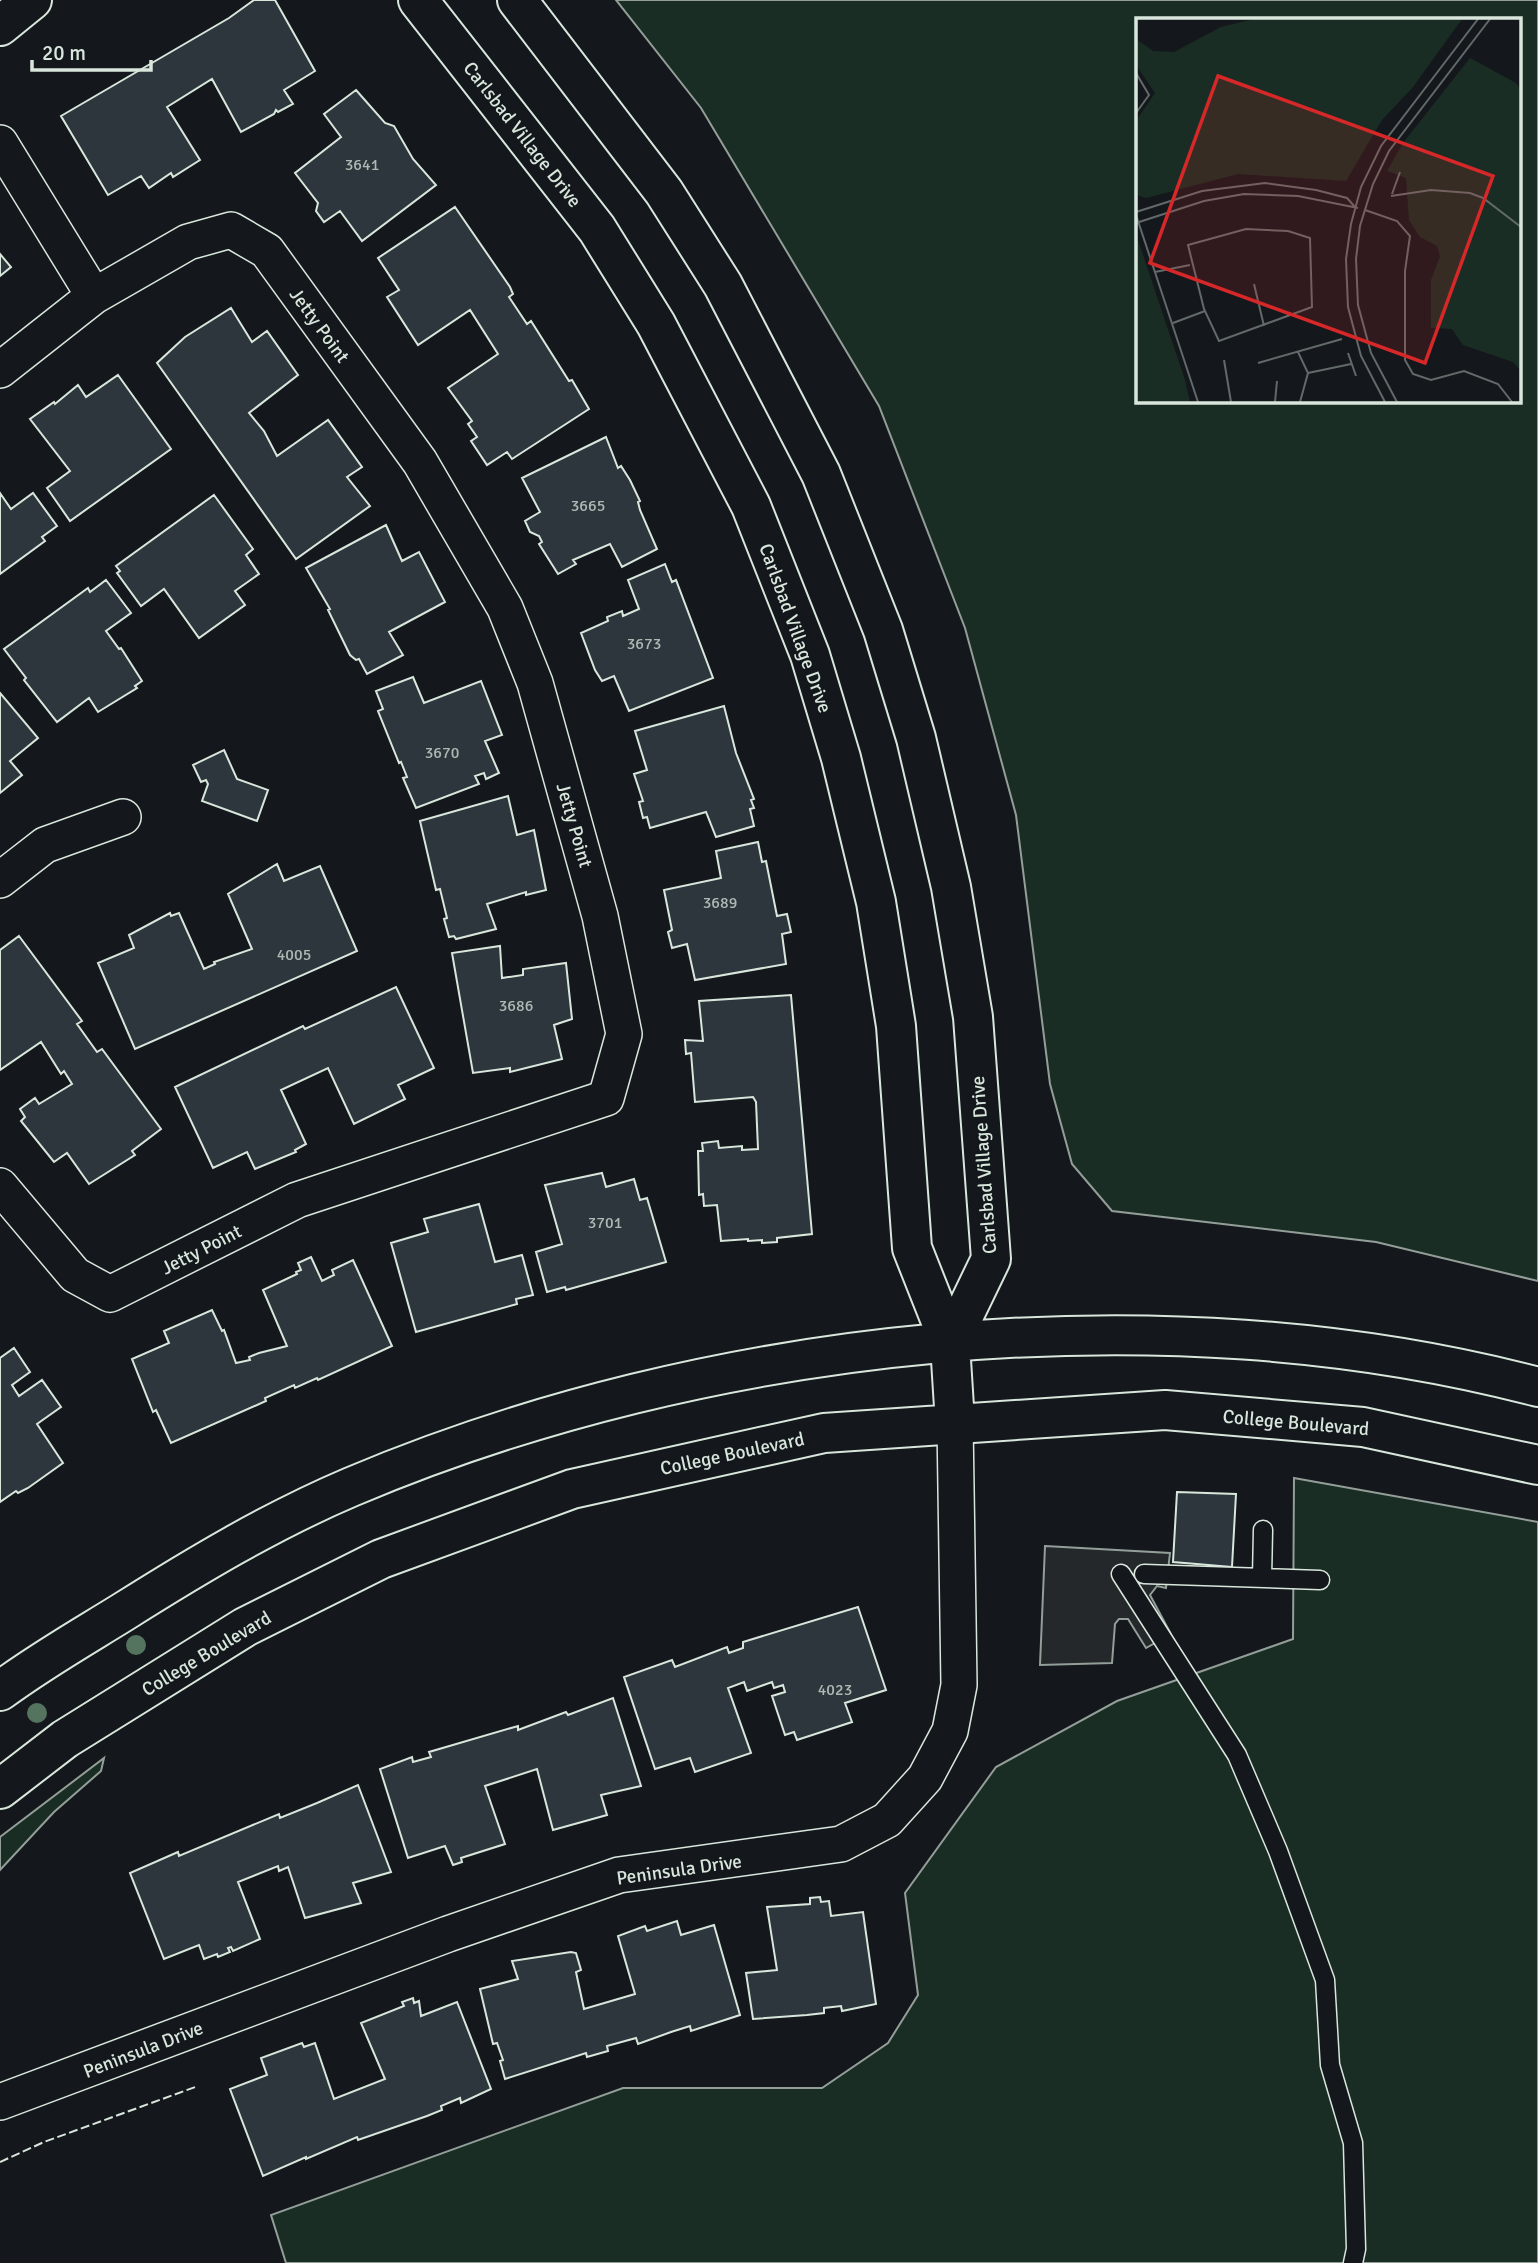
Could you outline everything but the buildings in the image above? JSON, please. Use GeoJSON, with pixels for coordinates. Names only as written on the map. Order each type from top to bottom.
{"type":"FeatureCollection","features":[{"type":"Feature","properties":{"kind":"main road"},"geometry":{"type":"LineString","coordinates":[[0,26],[32,0]]}},
{"type":"Feature","properties":{"kind":"main road","name":"Carlsbad Village Drive"},"geometry":{"type":"LineString","coordinates":[[418,0],[597,229],[656,324],[751,506],[795,618],[841,758],[876,901],[896,1026],[912,1248],[950,1344],[955,1423]]}},
{"type":"Feature","properties":{"kind":"main road","name":"Carlsbad Village Drive"},"geometry":{"type":"LineString","coordinates":[[517,0],[664,192],[723,285],[821,474],[883,630],[916,738],[951,887],[973,1017],[991,1259],[950,1344]]}},
{"type":"Feature","properties":{"kind":"main road"},"geometry":{"type":"LineString","coordinates":[[0,1691],[207,1560],[338,1493],[551,1414],[813,1356],[1109,1334],[1274,1341],[1340,1348],[1461,1368],[1538,1387]]}},
{"type":"Feature","properties":{"kind":"main road","name":"College Boulevard"},"geometry":{"type":"LineString","coordinates":[[0,1789],[65,1739],[245,1627],[381,1559],[572,1489],[824,1433],[1165,1410],[1363,1427],[1538,1465]]}},
{"type":"Feature","properties":{"kind":"street"},"geometry":{"type":"LineString","coordinates":[[0,143],[94,296]]}},
{"type":"Feature","properties":{"kind":"street","name":"Jetty Point"},"geometry":{"type":"LineString","coordinates":[[0,370],[94,296],[188,242],[231,230],[267,251],[419,462],[505,608],[535,683],[600,916],[624,1034],[606,1098],[297,1200],[110,1294],[75,1275],[0,1186]]}},
{"type":"Feature","properties":{"kind":"street"},"geometry":{"type":"LineString","coordinates":[[0,880],[45,845],[123,817]]}},
{"type":"Feature","properties":{"kind":"street","name":"Peninsula Drive"},"geometry":{"type":"LineString","coordinates":[[0,2102],[449,1934],[620,1875],[841,1844],[887,1820],[925,1778],[950,1731],[959,1685],[955,1423]]}},
{"type":"Feature","properties":{"kind":"lane"},"geometry":{"type":"LineString","coordinates":[[1262,1578],[1263,1530]]}},
{"type":"Feature","properties":{"kind":"lane"},"geometry":{"type":"LineString","coordinates":[[1121,1574],[1237,1755],[1278,1851],[1325,1980],[1330,2065],[1353,2143],[1356,2249],[1353,2263]]}},
{"type":"Feature","properties":{"kind":"lane"},"geometry":{"type":"LineString","coordinates":[[1144,1574],[1320,1580]]}},
{"type":"Feature","properties":{"kind":"green space"},"geometry":{"type":"Polygon","coordinates":[[[616,0],[1538,0],[1538,1281],[1376,1242],[1112,1211],[1072,1164],[1050,1084],[1016,815],[965,628],[879,406],[701,108],[616,0]]]}},
{"type":"Feature","properties":{"kind":"green space"},"geometry":{"type":"Polygon","coordinates":[[[1294,1478],[1538,1522],[1538,2263],[286,2263],[271,2215],[623,2088],[822,2088],[888,2043],[918,1995],[905,1893],[996,1767],[1117,1701],[1293,1639],[1294,1478]]]}},
{"type":"Feature","properties":{"kind":"green space"},"geometry":{"type":"Polygon","coordinates":[[[104,1758],[101,1771],[54,1812],[0,1870],[0,1837],[104,1758]]]}},
{"type":"Feature","properties":{"kind":"shaded area"},"geometry":{"type":"Polygon","coordinates":[[[1045,1546],[1170,1553],[1166,1588],[1157,1586],[1150,1595],[1171,1634],[1146,1648],[1128,1619],[1119,1619],[1115,1624],[1112,1663],[1040,1665],[1045,1546]]]}},
{"type":"Feature","properties":{"kind":"fence"},"geometry":{"type":"LineString","coordinates":[[0,2162],[44,2142],[198,2086]]}}]}
